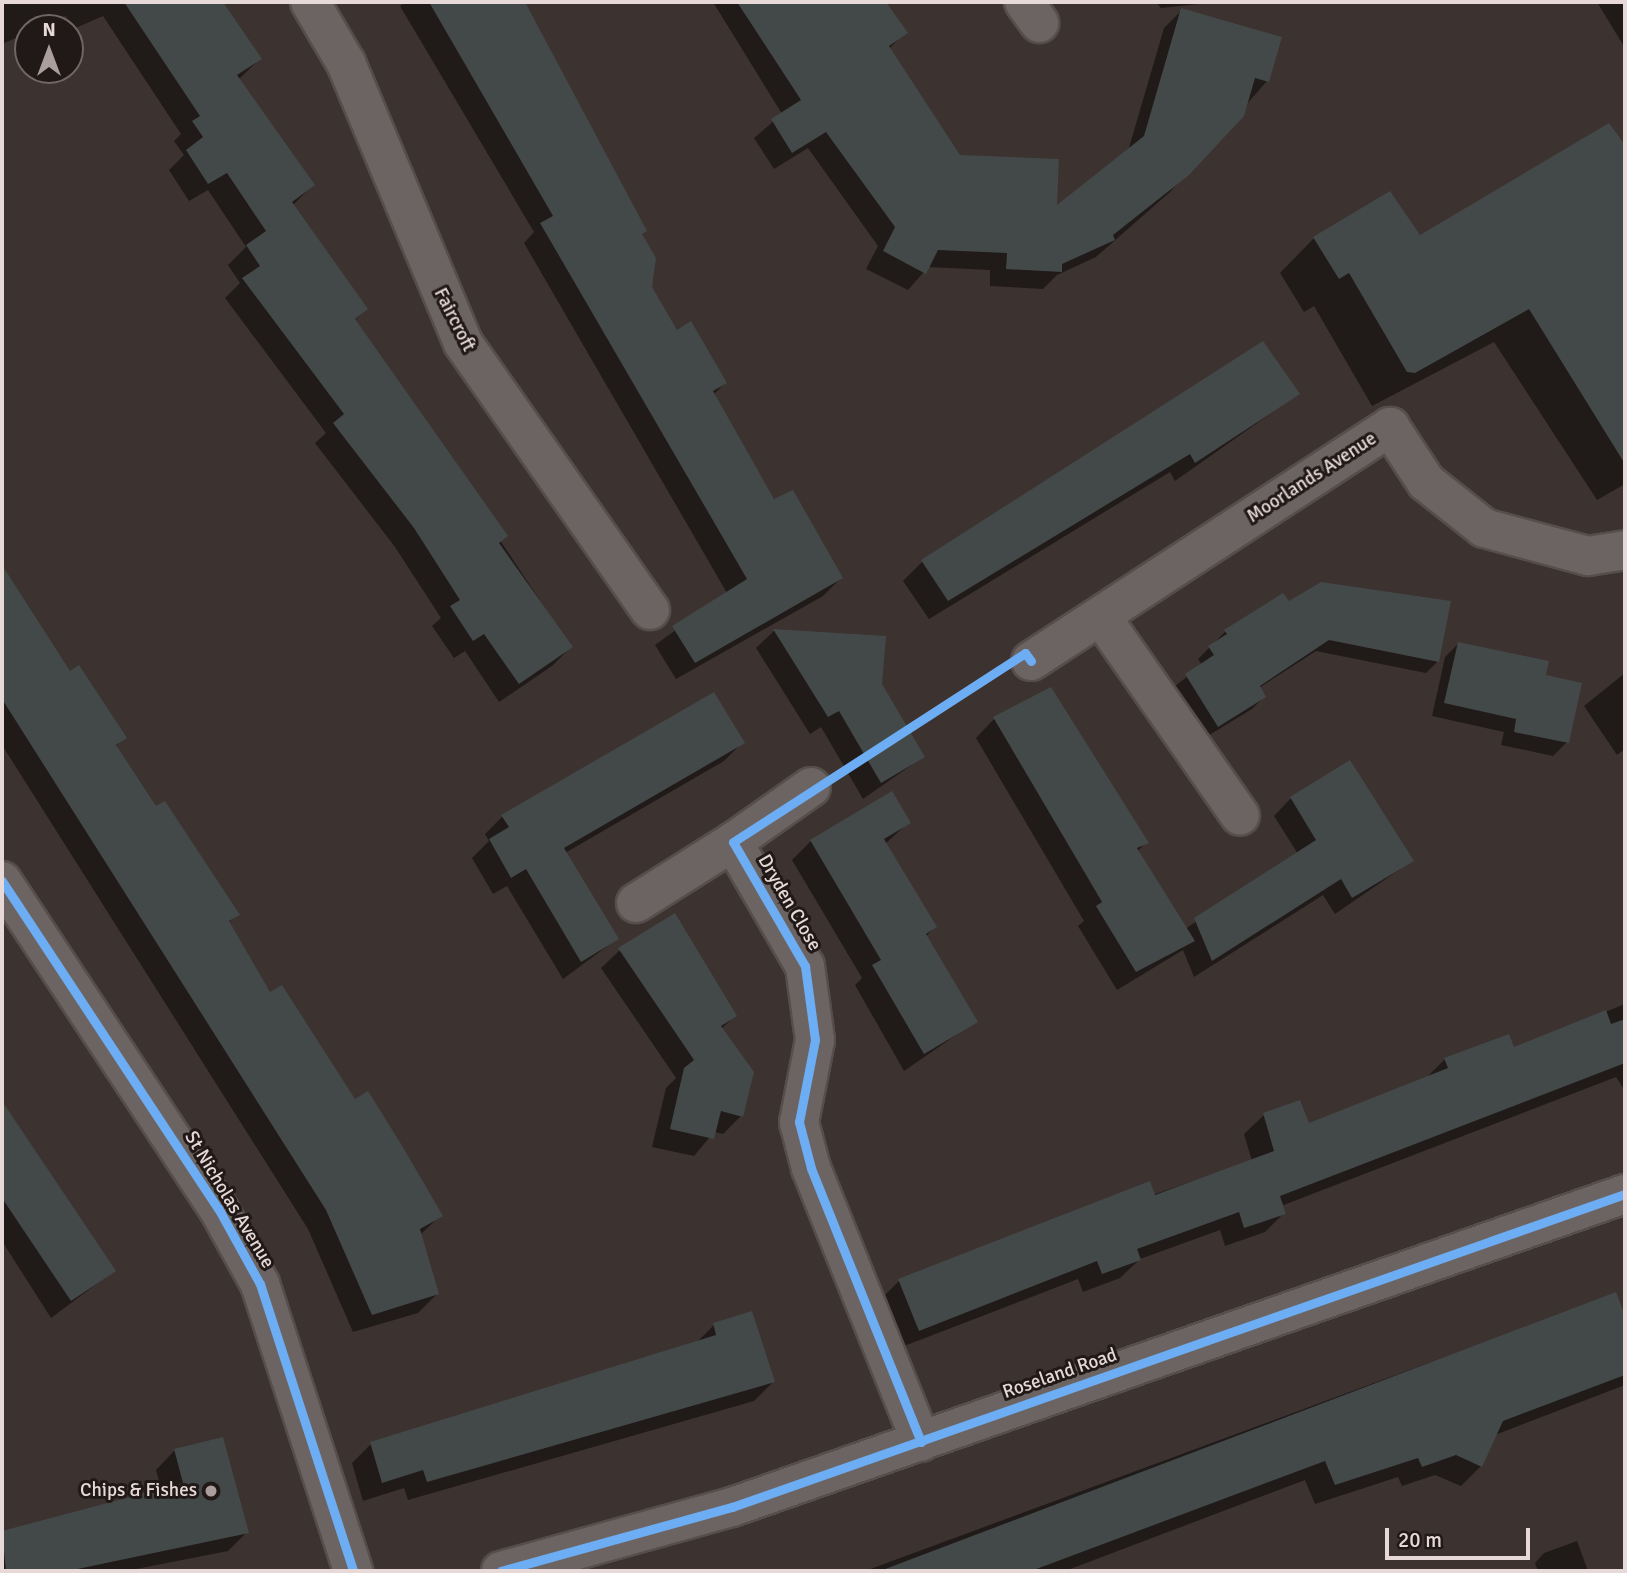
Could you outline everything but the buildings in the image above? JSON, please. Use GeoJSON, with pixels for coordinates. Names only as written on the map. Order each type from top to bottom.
{"type":"FeatureCollection","features":[{"type":"Feature","properties":{"kind":"street","name":"Faircroft"},"geometry":{"type":"LineString","coordinates":[[310,2],[346,63],[463,343],[650,610]]}},
{"type":"Feature","properties":{"kind":"street","name":"Moorlands Avenue"},"geometry":{"type":"LineString","coordinates":[[1031,661],[1102,618],[1390,427],[1426,482],[1484,528],[1588,556],[1625,550]]}},
{"type":"Feature","properties":{"kind":"street"},"geometry":{"type":"LineString","coordinates":[[1102,618],[1240,816]]}},
{"type":"Feature","properties":{"kind":"street","name":"Dryden Close"},"geometry":{"type":"LineString","coordinates":[[636,903],[733,842],[811,787]]}},
{"type":"Feature","properties":{"kind":"street","name":"Dryden Close"},"geometry":{"type":"LineString","coordinates":[[733,842],[805,966],[815,1040],[799,1122],[811,1168],[921,1442]]}},
{"type":"Feature","properties":{"kind":"street","name":"St Nicholas Avenue"},"geometry":{"type":"LineString","coordinates":[[2,881],[218,1208],[260,1284],[353,1571]]}},
{"type":"Feature","properties":{"kind":"street","name":"Roseland Road"},"geometry":{"type":"LineString","coordinates":[[501,1571],[732,1507],[1625,1194]]}},
{"type":"Feature","properties":{"kind":"cycle path"},"geometry":{"type":"LineString","coordinates":[[921,1442],[811,1168],[799,1122],[815,1040],[805,966],[733,842],[1025,653],[1031,661]]}},
{"type":"Feature","properties":{"kind":"cycle path"},"geometry":{"type":"LineString","coordinates":[[2,881],[218,1208],[260,1284],[353,1571]]}},
{"type":"Feature","properties":{"kind":"cycle path"},"geometry":{"type":"LineString","coordinates":[[501,1571],[732,1507],[1625,1194]]}},
{"type":"Feature","properties":{"kind":"place","name":"Chips & Fishes"},"geometry":{"type":"Point","coordinates":[211,1491]}}]}
